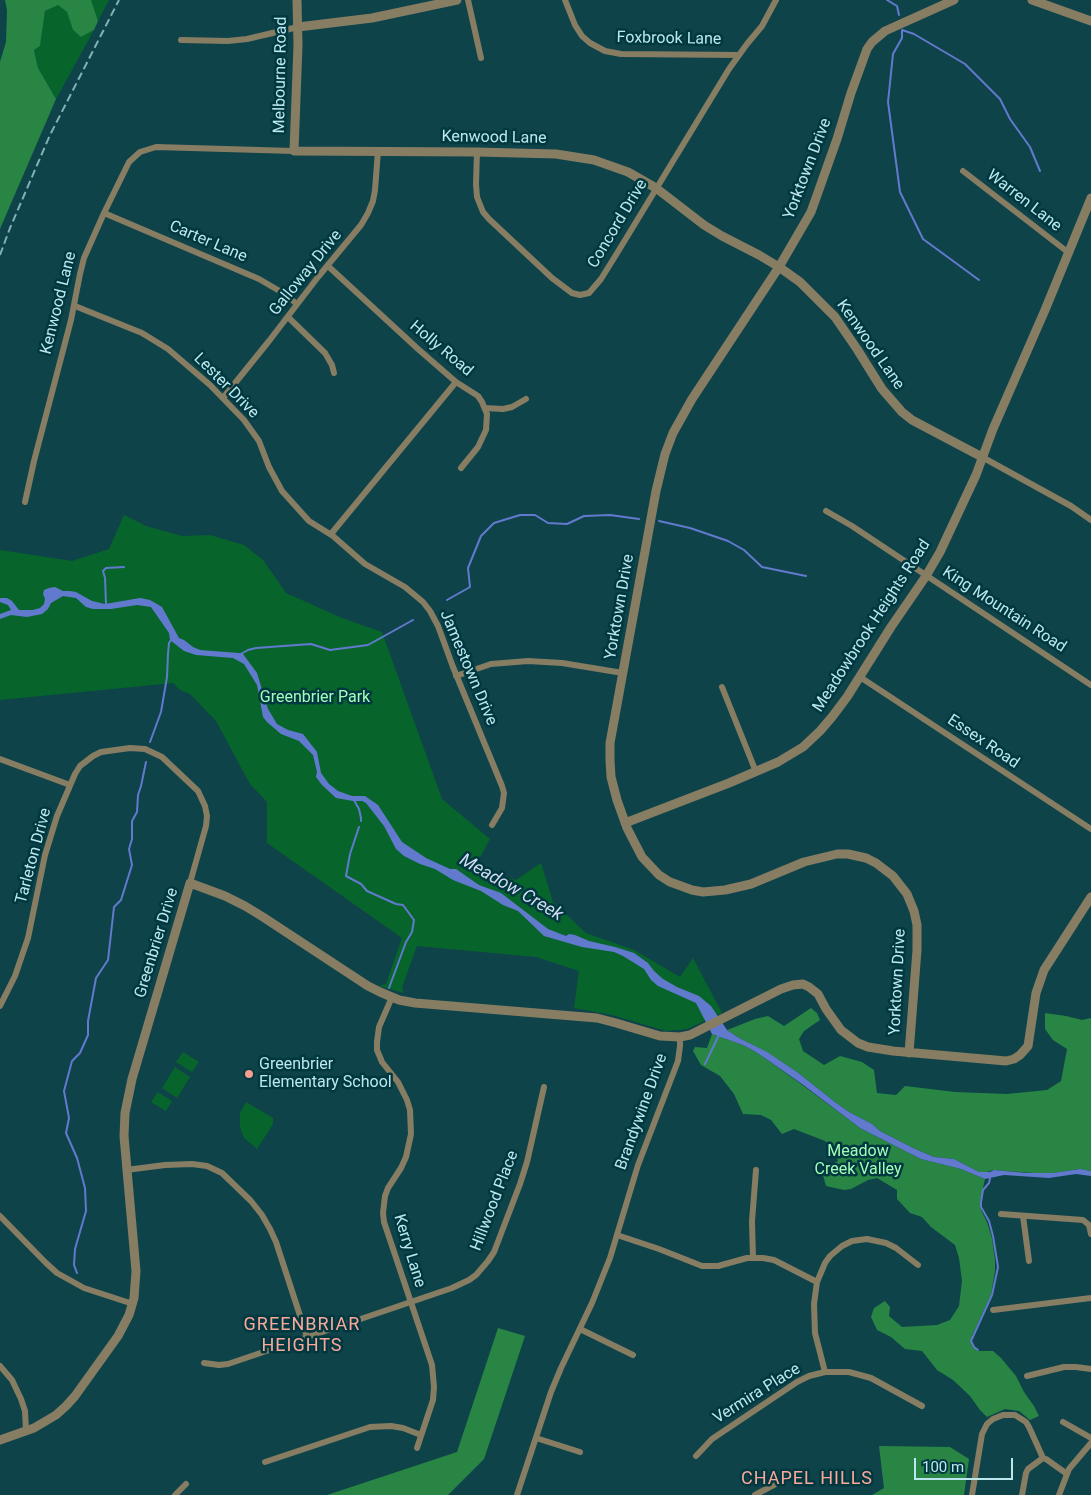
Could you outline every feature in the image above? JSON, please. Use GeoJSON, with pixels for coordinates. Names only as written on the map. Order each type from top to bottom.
{"type":"FeatureCollection","features":[{"type":"Feature","properties":{"kind":"street","name":"Melbourne Road"},"geometry":{"type":"LineString","coordinates":[[294,150],[298,27],[297,0]]}},
{"type":"Feature","properties":{"kind":"street"},"geometry":{"type":"LineString","coordinates":[[181,40],[228,41],[247,39],[298,27],[372,18],[457,0]]}},
{"type":"Feature","properties":{"kind":"street"},"geometry":{"type":"LineString","coordinates":[[468,0],[481,58]]}},
{"type":"Feature","properties":{"kind":"street","name":"Foxbrook Lane"},"geometry":{"type":"LineString","coordinates":[[566,0],[575,25],[582,36],[605,51],[623,54],[739,55]]}},
{"type":"Feature","properties":{"kind":"street","name":"Concord Drive"},"geometry":{"type":"LineString","coordinates":[[477,152],[476,190],[479,204],[488,219],[552,278],[572,293],[580,296],[585,295],[593,290],[619,250],[739,55],[762,26],[776,0]]}},
{"type":"Feature","properties":{"kind":"street","name":"Yorktown Drive"},"geometry":{"type":"LineString","coordinates":[[908,1052],[917,950],[917,925],[907,894],[893,876],[876,863],[848,854],[828,855],[804,862],[737,888],[710,892],[692,890],[670,882],[650,867],[636,847],[625,823],[614,791],[610,743],[653,510],[665,454],[677,426],[692,399],[779,266],[811,212],[867,49],[885,31],[954,0]]}},
{"type":"Feature","properties":{"kind":"street"},"geometry":{"type":"LineString","coordinates":[[1032,0],[1091,21]]}},
{"type":"Feature","properties":{"kind":"street","name":"Kenwood Lane"},"geometry":{"type":"LineString","coordinates":[[25,502],[74,306],[84,258],[129,162],[140,152],[156,147],[540,153],[574,156],[611,165],[635,176],[656,188],[704,225],[779,266],[809,290],[835,317],[858,348],[882,389],[902,412],[912,420],[1071,506],[1091,520]]}},
{"type":"Feature","properties":{"kind":"street","name":"Galloway Drive"},"geometry":{"type":"LineString","coordinates":[[223,398],[357,231],[368,213],[375,190],[378,151]]}},
{"type":"Feature","properties":{"kind":"street","name":"Warren Lane"},"geometry":{"type":"LineString","coordinates":[[963,171],[1069,253]]}},
{"type":"Feature","properties":{"kind":"street","name":"Meadowbrook Heights Road"},"geometry":{"type":"LineString","coordinates":[[625,823],[756,772],[793,754],[812,740],[832,717],[860,677],[940,552],[973,481],[1004,400],[1018,372],[1091,198]]}},
{"type":"Feature","properties":{"kind":"street","name":"Carter Lane"},"geometry":{"type":"LineString","coordinates":[[104,213],[259,279],[297,304]]}},
{"type":"Feature","properties":{"kind":"street","name":"Holly Road"},"geometry":{"type":"LineString","coordinates":[[328,266],[456,382],[478,396],[486,408]]}},
{"type":"Feature","properties":{"kind":"street","name":"Lester Drive"},"geometry":{"type":"LineString","coordinates":[[74,306],[128,327],[156,340],[168,349],[223,398],[240,416],[258,441],[269,467],[282,490],[309,521],[331,534]]}},
{"type":"Feature","properties":{"kind":"street"},"geometry":{"type":"LineString","coordinates":[[288,317],[325,353],[334,373]]}},
{"type":"Feature","properties":{"kind":"street"},"geometry":{"type":"LineString","coordinates":[[331,534],[456,382]]}},
{"type":"Feature","properties":{"kind":"street"},"geometry":{"type":"LineString","coordinates":[[461,468],[483,438],[487,423],[486,408],[503,409],[526,399]]}},
{"type":"Feature","properties":{"kind":"street","name":"King Mountain Road"},"geometry":{"type":"LineString","coordinates":[[826,510],[1091,685]]}},
{"type":"Feature","properties":{"kind":"street","name":"Jamestown Drive"},"geometry":{"type":"LineString","coordinates":[[331,534],[365,564],[405,587],[423,602],[430,611],[438,626],[456,676],[502,786],[503,801],[500,812],[492,825]]}},
{"type":"Feature","properties":{"kind":"street"},"geometry":{"type":"LineString","coordinates":[[456,676],[491,664],[528,660],[562,663],[623,673]]}},
{"type":"Feature","properties":{"kind":"street","name":"Essex Road"},"geometry":{"type":"LineString","coordinates":[[860,677],[1091,829]]}},
{"type":"Feature","properties":{"kind":"street"},"geometry":{"type":"LineString","coordinates":[[722,687],[756,772]]}},
{"type":"Feature","properties":{"kind":"street","name":"Tarleton Drive"},"geometry":{"type":"LineString","coordinates":[[0,1006],[22,957],[28,938],[49,839],[70,785],[80,766],[93,756],[102,752],[136,748],[153,752],[162,757],[194,786],[202,798],[207,816],[190,883]]}},
{"type":"Feature","properties":{"kind":"street"},"geometry":{"type":"LineString","coordinates":[[0,759],[70,785]]}},
{"type":"Feature","properties":{"kind":"street","name":"Greenbrier Drive"},"geometry":{"type":"LineString","coordinates":[[0,1440],[45,1423],[75,1396],[124,1326],[133,1304],[136,1271],[124,1130],[127,1096],[190,883],[225,896],[244,906],[368,986],[392,997],[415,1003],[597,1018],[660,1036],[680,1037]]}},
{"type":"Feature","properties":{"kind":"street","name":"Brandywine Drive"},"geometry":{"type":"LineString","coordinates":[[517,1495],[551,1392],[601,1283],[638,1164],[678,1061],[680,1037],[694,1033],[781,989],[803,984],[814,990],[834,1022],[849,1037],[868,1047],[1006,1061],[1014,1059],[1025,1051],[1030,1041],[1036,993],[1044,970],[1091,897]]}},
{"type":"Feature","properties":{"kind":"street","name":"Kerry Lane"},"geometry":{"type":"LineString","coordinates":[[392,997],[379,1027],[376,1042],[382,1062],[398,1082],[407,1100],[411,1134],[406,1157],[385,1196],[383,1213],[384,1222],[434,1376],[433,1400],[417,1448]]}},
{"type":"Feature","properties":{"kind":"street","name":"Hillwood Place"},"geometry":{"type":"LineString","coordinates":[[204,1364],[228,1364],[460,1285],[476,1275],[488,1261],[497,1244],[527,1162],[544,1087]]}},
{"type":"Feature","properties":{"kind":"street"},"geometry":{"type":"LineString","coordinates":[[126,1170],[192,1164],[207,1166],[222,1173],[262,1214],[270,1229],[307,1337]]}},
{"type":"Feature","properties":{"kind":"street"},"geometry":{"type":"LineString","coordinates":[[753,1258],[752,1221],[756,1170]]}},
{"type":"Feature","properties":{"kind":"street"},"geometry":{"type":"LineString","coordinates":[[1001,1214],[1083,1220],[1089,1225],[1091,1234]]}},
{"type":"Feature","properties":{"kind":"street"},"geometry":{"type":"LineString","coordinates":[[0,1216],[46,1263],[64,1277],[98,1294],[133,1304]]}},
{"type":"Feature","properties":{"kind":"street"},"geometry":{"type":"LineString","coordinates":[[1023,1216],[1029,1261]]}},
{"type":"Feature","properties":{"kind":"street"},"geometry":{"type":"LineString","coordinates":[[617,1235],[660,1249],[702,1266],[718,1266],[736,1260],[753,1258],[775,1260],[817,1282]]}},
{"type":"Feature","properties":{"kind":"street"},"geometry":{"type":"LineString","coordinates":[[825,1372],[815,1333],[814,1295],[817,1282],[830,1256],[842,1246],[859,1239],[875,1240],[886,1243],[904,1253],[918,1265]]}},
{"type":"Feature","properties":{"kind":"street"},"geometry":{"type":"LineString","coordinates":[[993,1310],[1091,1298]]}},
{"type":"Feature","properties":{"kind":"street"},"geometry":{"type":"LineString","coordinates":[[580,1329],[633,1355]]}},
{"type":"Feature","properties":{"kind":"street"},"geometry":{"type":"LineString","coordinates":[[0,1366],[12,1380],[22,1399],[26,1431]]}},
{"type":"Feature","properties":{"kind":"street"},"geometry":{"type":"LineString","coordinates":[[1027,1376],[1064,1367],[1091,1370]]}},
{"type":"Feature","properties":{"kind":"street","name":"Vermira Place"},"geometry":{"type":"LineString","coordinates":[[696,1456],[712,1439],[797,1382],[809,1376],[825,1372],[849,1372],[871,1378],[922,1406]]}},
{"type":"Feature","properties":{"kind":"street"},"geometry":{"type":"LineString","coordinates":[[972,1495],[982,1434],[988,1424],[998,1416],[1015,1415],[1026,1422],[1043,1458],[1067,1474]]}},
{"type":"Feature","properties":{"kind":"street"},"geometry":{"type":"LineString","coordinates":[[1064,1422],[1091,1438]]}},
{"type":"Feature","properties":{"kind":"street"},"geometry":{"type":"LineString","coordinates":[[265,1462],[370,1427],[390,1426],[403,1428],[421,1435]]}},
{"type":"Feature","properties":{"kind":"street"},"geometry":{"type":"LineString","coordinates":[[536,1438],[580,1452]]}},
{"type":"Feature","properties":{"kind":"street"},"geometry":{"type":"LineString","coordinates":[[1059,1495],[1072,1465],[1091,1443]]}},
{"type":"Feature","properties":{"kind":"street"},"geometry":{"type":"LineString","coordinates":[[1022,1495],[1028,1469],[1043,1458]]}},
{"type":"Feature","properties":{"kind":"street"},"geometry":{"type":"LineString","coordinates":[[755,1495],[798,1472]]}},
{"type":"Feature","properties":{"kind":"street"},"geometry":{"type":"LineString","coordinates":[[175,1495],[186,1484]]}},
{"type":"Feature","properties":{"kind":"green space"},"geometry":{"type":"Polygon","coordinates":[[[5,0],[91,0],[98,21],[94,30],[81,37],[73,30],[67,12],[58,5],[45,11],[40,46],[34,50],[38,68],[56,99],[0,229],[0,62],[6,42],[7,10],[5,0]]]}},
{"type":"Feature","properties":{"kind":"green space"},"geometry":{"type":"Polygon","coordinates":[[[91,0],[109,0],[98,21],[91,0]]]}},
{"type":"Feature","properties":{"kind":"green space"},"geometry":{"type":"Polygon","coordinates":[[[58,4],[67,12],[73,30],[81,37],[94,30],[56,99],[38,68],[34,50],[40,46],[45,11],[58,4]]]}},
{"type":"Feature","properties":{"kind":"green space","name":"Greenbrier Park"},"geometry":{"type":"Polygon","coordinates":[[[124,515],[146,526],[182,536],[210,535],[244,545],[263,560],[286,593],[342,618],[382,632],[442,799],[490,839],[474,869],[516,880],[541,863],[553,902],[586,933],[634,950],[680,977],[693,958],[722,1013],[687,1029],[666,1031],[612,1015],[574,1008],[579,971],[536,957],[417,946],[402,987],[404,993],[379,986],[386,984],[402,938],[267,843],[267,802],[250,784],[216,721],[190,694],[180,690],[173,683],[0,700],[0,550],[72,561],[109,549],[124,515]]]}},
{"type":"Feature","properties":{"kind":"green space"},"geometry":{"type":"Polygon","coordinates":[[[811,1008],[817,1013],[820,1020],[804,1031],[799,1039],[803,1051],[824,1065],[840,1056],[862,1062],[874,1070],[877,1093],[896,1095],[905,1086],[955,1092],[1007,1094],[1047,1090],[1061,1081],[1067,1049],[1053,1040],[1045,1029],[1045,1013],[1082,1020],[1091,1018],[1091,1171],[1080,1169],[1053,1173],[994,1170],[979,1172],[954,1159],[934,1157],[880,1131],[872,1124],[849,1112],[797,1072],[727,1030],[768,1016],[784,1026],[811,1008]]]}},
{"type":"Feature","properties":{"kind":"green space","name":"Meadow Creek Valley"},"geometry":{"type":"Polygon","coordinates":[[[712,1034],[743,1045],[756,1052],[860,1128],[921,1159],[961,1169],[985,1179],[980,1202],[981,1210],[992,1238],[995,1271],[991,1295],[972,1336],[971,1343],[978,1351],[993,1351],[1001,1358],[1016,1376],[1039,1416],[1030,1420],[1019,1411],[1005,1409],[987,1417],[970,1396],[953,1380],[937,1370],[922,1351],[905,1349],[891,1337],[877,1330],[871,1317],[874,1308],[885,1301],[890,1307],[889,1316],[902,1327],[937,1325],[950,1320],[959,1306],[962,1281],[955,1245],[931,1227],[922,1217],[910,1213],[897,1199],[897,1190],[877,1178],[868,1180],[851,1189],[844,1190],[826,1186],[823,1175],[832,1164],[838,1161],[835,1152],[825,1141],[794,1129],[782,1134],[771,1120],[761,1115],[743,1114],[734,1094],[720,1076],[701,1065],[693,1051],[695,1047],[707,1048],[712,1034]]]}},
{"type":"Feature","properties":{"kind":"green space"},"geometry":{"type":"Polygon","coordinates":[[[183,1052],[199,1062],[192,1072],[176,1062],[183,1052]]]}},
{"type":"Feature","properties":{"kind":"green space"},"geometry":{"type":"Polygon","coordinates":[[[175,1067],[190,1077],[177,1098],[162,1088],[175,1067]]]}},
{"type":"Feature","properties":{"kind":"green space"},"geometry":{"type":"Polygon","coordinates":[[[158,1092],[172,1101],[166,1111],[151,1102],[158,1092]]]}},
{"type":"Feature","properties":{"kind":"green space"},"geometry":{"type":"Polygon","coordinates":[[[246,1102],[273,1118],[273,1124],[257,1149],[244,1138],[240,1127],[240,1113],[246,1102]]]}},
{"type":"Feature","properties":{"kind":"green space"},"geometry":{"type":"Polygon","coordinates":[[[498,1328],[525,1336],[484,1459],[448,1495],[327,1495],[457,1452],[498,1328]]]}},
{"type":"Feature","properties":{"kind":"green space"},"geometry":{"type":"Polygon","coordinates":[[[879,1446],[950,1447],[969,1459],[964,1495],[872,1495],[884,1488],[879,1446]]]}},
{"type":"Feature","properties":{"kind":"water"},"geometry":{"type":"Polygon","coordinates":[[[55,587],[63,591],[76,592],[92,601],[105,604],[140,598],[150,600],[162,607],[179,638],[193,647],[200,650],[243,654],[257,673],[268,709],[277,724],[288,730],[303,734],[317,752],[321,773],[329,784],[338,791],[352,796],[365,796],[378,805],[402,842],[426,858],[450,869],[456,869],[479,885],[501,893],[548,929],[566,936],[569,934],[575,935],[589,941],[634,953],[648,963],[663,979],[699,996],[711,1006],[727,1030],[767,1052],[797,1072],[849,1112],[872,1124],[880,1131],[934,1157],[954,1159],[979,1172],[994,1170],[1053,1173],[1080,1169],[1091,1171],[1091,1176],[1076,1174],[1049,1178],[1004,1175],[985,1179],[961,1169],[921,1159],[860,1128],[756,1052],[743,1045],[712,1034],[696,1003],[658,986],[651,980],[644,969],[623,956],[614,952],[582,947],[544,936],[518,911],[503,905],[481,891],[453,880],[435,869],[404,856],[396,849],[384,826],[366,803],[336,798],[316,777],[317,772],[313,755],[299,741],[281,734],[267,722],[263,717],[257,685],[244,664],[233,658],[196,655],[184,651],[170,640],[169,633],[151,607],[137,605],[111,609],[93,609],[86,607],[76,598],[63,596],[51,603],[42,614],[27,617],[11,615],[0,619],[0,614],[11,610],[8,605],[0,602],[0,598],[7,598],[12,601],[19,610],[33,610],[40,608],[44,604],[44,590],[55,587]]]}},
{"type":"Feature","properties":{"kind":"waterway"},"geometry":{"type":"LineString","coordinates":[[887,0],[897,6],[899,15]]}},
{"type":"Feature","properties":{"kind":"waterway"},"geometry":{"type":"LineString","coordinates":[[979,280],[923,239],[900,192],[888,102],[893,54],[902,38],[902,30],[914,34],[965,64],[1000,99],[1010,119],[1030,147],[1040,171]]}},
{"type":"Feature","properties":{"kind":"waterway"},"geometry":{"type":"LineString","coordinates":[[447,600],[470,587],[468,568],[481,536],[494,523],[520,515],[535,515],[548,523],[567,524],[584,516],[610,515],[639,519]]}},
{"type":"Feature","properties":{"kind":"waterway"},"geometry":{"type":"LineString","coordinates":[[659,521],[690,528],[728,541],[744,550],[762,567],[806,576]]}},
{"type":"Feature","properties":{"kind":"waterway"},"geometry":{"type":"LineString","coordinates":[[106,604],[103,571],[106,568],[124,567]]}},
{"type":"Feature","properties":{"kind":"waterway"},"geometry":{"type":"LineString","coordinates":[[239,655],[256,648],[311,644],[330,650],[368,645],[413,620]]}},
{"type":"Feature","properties":{"kind":"waterway"},"geometry":{"type":"LineString","coordinates":[[150,742],[161,712],[167,677],[169,643],[171,640]]}},
{"type":"Feature","properties":{"kind":"waterway"},"geometry":{"type":"LineString","coordinates":[[77,1273],[74,1265],[75,1249],[86,1211],[85,1188],[77,1158],[66,1133],[69,1118],[64,1091],[72,1061],[80,1053],[88,1035],[88,1021],[96,978],[108,960],[114,907],[121,900],[132,865],[129,849],[132,839],[132,821],[137,812],[138,795],[146,762]]}},
{"type":"Feature","properties":{"kind":"waterway"},"geometry":{"type":"LineString","coordinates":[[354,800],[359,809],[361,821]]}},
{"type":"Feature","properties":{"kind":"waterway"},"geometry":{"type":"LineString","coordinates":[[359,827],[350,854],[346,876],[361,884],[367,891],[396,904],[403,905],[414,920],[412,932],[406,942],[389,988]]}},
{"type":"Feature","properties":{"kind":"waterway"},"geometry":{"type":"LineString","coordinates":[[705,1064],[719,1035]]}},
{"type":"Feature","properties":{"kind":"waterway"},"geometry":{"type":"LineString","coordinates":[[978,1350],[971,1341],[992,1295],[998,1267],[989,1221],[981,1207],[983,1190],[989,1183],[990,1178]]}},
{"type":"Feature","properties":{"kind":"railway"},"geometry":{"type":"LineString","coordinates":[[0,255],[50,135],[119,0]]}},
{"type":"Feature","properties":{"kind":"place","name":"Greenbrier Elementary School"},"geometry":{"type":"Point","coordinates":[249,1074]}},
{"type":"Feature","properties":{"kind":"district","name":"GREENBRIAR HEIGHTS"},"geometry":{"type":"Point","coordinates":[302,1335]}},
{"type":"Feature","properties":{"kind":"district","name":"CHAPEL HILLS"},"geometry":{"type":"Point","coordinates":[807,1479]}},
{"type":"Feature","properties":{"kind":"water label","name":"Meadow Creek"},"geometry":{"type":"Point","coordinates":[511,888]}}]}
